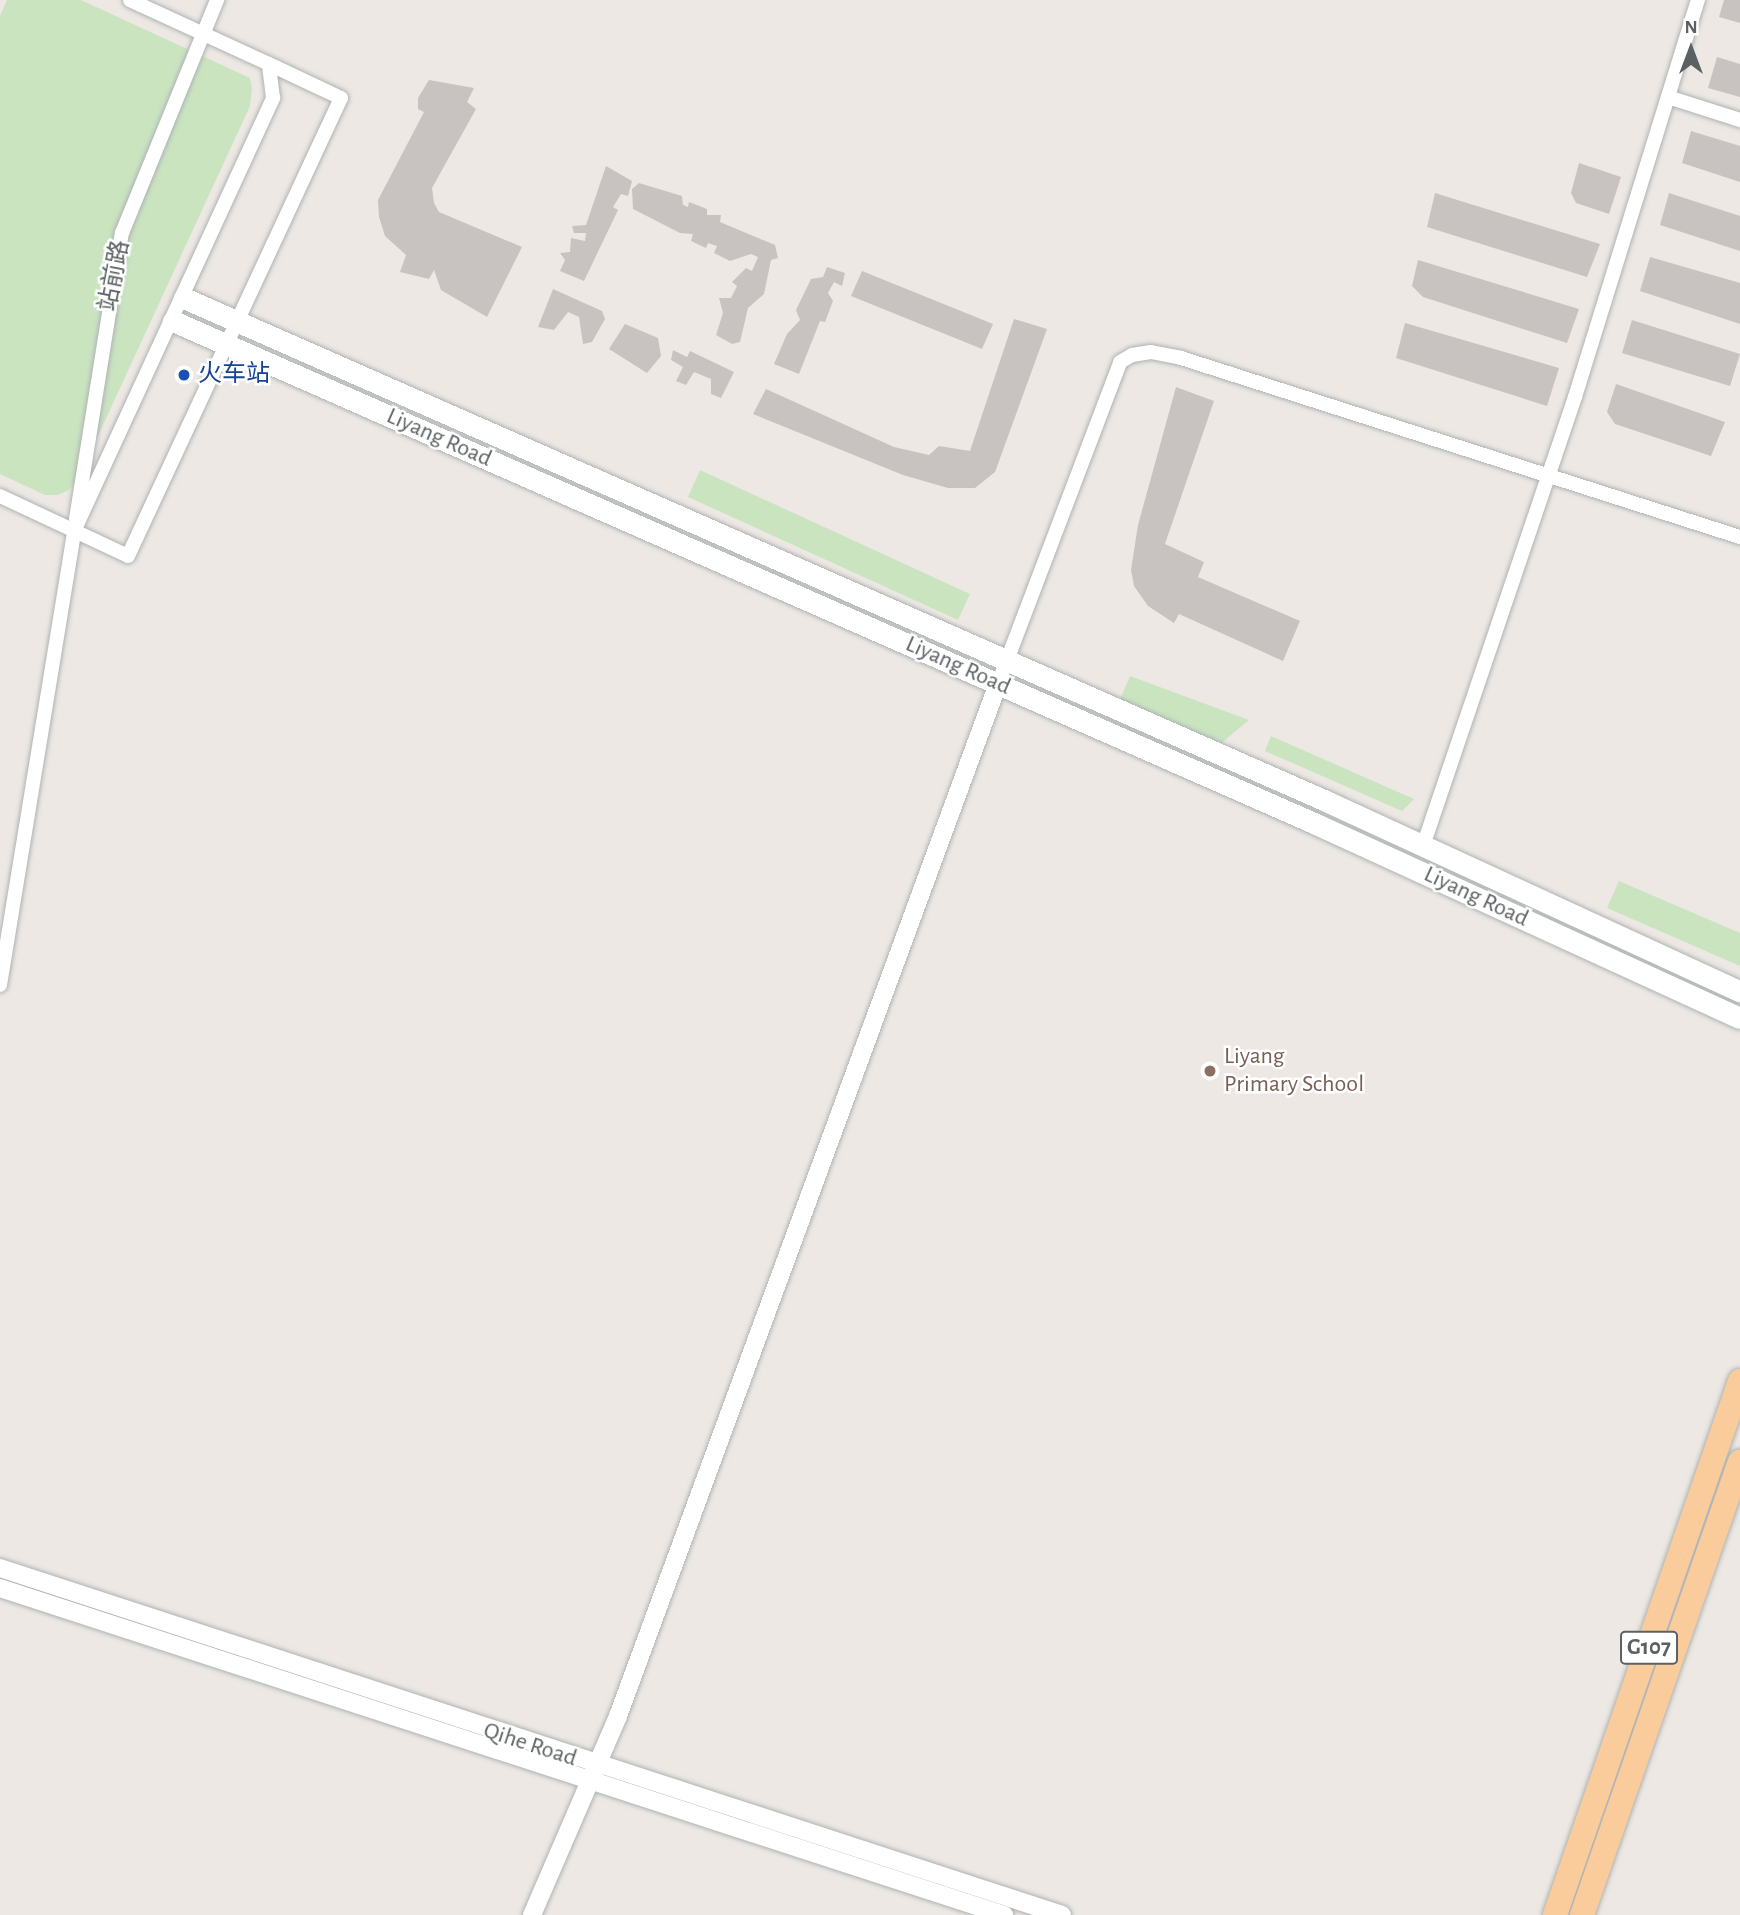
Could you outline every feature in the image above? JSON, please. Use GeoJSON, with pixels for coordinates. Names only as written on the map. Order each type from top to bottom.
{"type":"FeatureCollection","features":[{"type":"Feature","properties":{"kind":"highway","name":"G107"},"geometry":{"type":"LineString","coordinates":[[1555,1915],[1740,1381]]}},
{"type":"Feature","properties":{"kind":"highway","name":"G107"},"geometry":{"type":"LineString","coordinates":[[1582,1915],[1740,1462]]}},
{"type":"Feature","properties":{"kind":"main road","name":"Liyang Road"},"geometry":{"type":"LineString","coordinates":[[184,298],[1423,846],[1740,991]]}},
{"type":"Feature","properties":{"kind":"main road","name":"Liyang Road"},"geometry":{"type":"LineString","coordinates":[[173,321],[998,684],[1740,1018]]}},
{"type":"Feature","properties":{"kind":"street"},"geometry":{"type":"LineString","coordinates":[[0,496],[128,556],[341,97],[130,0]]}},
{"type":"Feature","properties":{"kind":"street","name":"站前路"},"geometry":{"type":"LineString","coordinates":[[0,985],[122,233],[205,35],[217,0]]}},
{"type":"Feature","properties":{"kind":"street"},"geometry":{"type":"LineString","coordinates":[[1423,846],[1549,476],[1698,0]]}},
{"type":"Feature","properties":{"kind":"street"},"geometry":{"type":"LineString","coordinates":[[74,531],[269,113],[273,86],[269,64]]}},
{"type":"Feature","properties":{"kind":"street"},"geometry":{"type":"LineString","coordinates":[[1668,97],[1740,120]]}},
{"type":"Feature","properties":{"kind":"street"},"geometry":{"type":"LineString","coordinates":[[532,1915],[593,1774],[1119,362],[1132,355],[1151,352],[1181,358],[1740,537]]}},
{"type":"Feature","properties":{"kind":"street","name":"Qihe Road"},"geometry":{"type":"LineString","coordinates":[[0,1569],[1004,1915]]}},
{"type":"Feature","properties":{"kind":"street","name":"Qihe Road"},"geometry":{"type":"LineString","coordinates":[[0,1588],[593,1774],[1062,1915]]}},
{"type":"Feature","properties":{"kind":"green space"},"geometry":{"type":"Polygon","coordinates":[[[7,0],[81,0],[250,78],[252,88],[250,106],[79,477],[69,490],[58,495],[45,495],[0,474],[0,16],[7,0]]]}},
{"type":"Feature","properties":{"kind":"green space"},"geometry":{"type":"Polygon","coordinates":[[[700,470],[970,594],[958,620],[688,497],[700,470]]]}},
{"type":"Feature","properties":{"kind":"green space"},"geometry":{"type":"Polygon","coordinates":[[[1130,676],[1249,720],[1218,746],[1117,707],[1130,676]]]}},
{"type":"Feature","properties":{"kind":"green space"},"geometry":{"type":"Polygon","coordinates":[[[1271,736],[1414,799],[1402,811],[1265,751],[1271,736]]]}},
{"type":"Feature","properties":{"kind":"green space"},"geometry":{"type":"Polygon","coordinates":[[[1619,881],[1740,933],[1740,966],[1607,908],[1619,881]]]}},
{"type":"Feature","properties":{"kind":"building"},"geometry":{"type":"Polygon","coordinates":[[[1724,0],[1740,0],[1740,23],[1719,17],[1724,0]]]}},
{"type":"Feature","properties":{"kind":"building"},"geometry":{"type":"Polygon","coordinates":[[[1717,57],[1740,64],[1740,97],[1708,88],[1717,57]]]}},
{"type":"Feature","properties":{"kind":"building"},"geometry":{"type":"Polygon","coordinates":[[[429,80],[474,88],[467,102],[476,109],[432,188],[434,203],[439,212],[522,247],[487,317],[441,290],[434,270],[429,279],[400,272],[406,255],[385,236],[379,217],[378,200],[424,112],[418,109],[418,98],[429,80]]]}},
{"type":"Feature","properties":{"kind":"building"},"geometry":{"type":"Polygon","coordinates":[[[1691,131],[1740,146],[1740,182],[1682,163],[1691,131]]]}},
{"type":"Feature","properties":{"kind":"building"},"geometry":{"type":"Polygon","coordinates":[[[1579,163],[1621,177],[1609,214],[1576,203],[1571,193],[1579,163]]]}},
{"type":"Feature","properties":{"kind":"building"},"geometry":{"type":"Polygon","coordinates":[[[606,166],[632,181],[628,196],[621,194],[613,207],[618,210],[584,281],[560,271],[565,260],[560,253],[570,252],[571,238],[585,241],[586,233],[574,233],[572,226],[586,225],[606,166]]]}},
{"type":"Feature","properties":{"kind":"building"},"geometry":{"type":"Polygon","coordinates":[[[639,183],[682,196],[683,205],[688,207],[689,202],[707,209],[707,215],[721,215],[720,222],[775,245],[778,258],[771,260],[764,294],[748,308],[740,342],[732,344],[716,335],[723,313],[719,298],[731,298],[737,286],[732,282],[746,268],[752,271],[758,257],[751,254],[730,261],[714,253],[717,246],[708,243],[706,248],[691,241],[693,234],[680,233],[633,209],[632,189],[639,183]]]}},
{"type":"Feature","properties":{"kind":"building"},"geometry":{"type":"Polygon","coordinates":[[[1435,193],[1600,244],[1587,277],[1427,227],[1435,193]]]}},
{"type":"Feature","properties":{"kind":"building"},"geometry":{"type":"Polygon","coordinates":[[[1669,193],[1740,216],[1740,251],[1660,225],[1669,193]]]}},
{"type":"Feature","properties":{"kind":"building"},"geometry":{"type":"Polygon","coordinates":[[[1650,257],[1740,283],[1740,324],[1640,291],[1650,257]]]}},
{"type":"Feature","properties":{"kind":"building"},"geometry":{"type":"Polygon","coordinates":[[[1418,260],[1579,309],[1567,343],[1423,297],[1412,286],[1418,260]]]}},
{"type":"Feature","properties":{"kind":"building"},"geometry":{"type":"Polygon","coordinates":[[[827,267],[845,273],[842,286],[834,282],[828,293],[833,301],[825,322],[820,321],[799,374],[774,364],[787,334],[800,320],[796,310],[811,279],[823,277],[827,267]]]}},
{"type":"Feature","properties":{"kind":"building"},"geometry":{"type":"Polygon","coordinates":[[[862,271],[993,324],[982,349],[851,296],[862,271]]]}},
{"type":"Feature","properties":{"kind":"building"},"geometry":{"type":"Polygon","coordinates":[[[553,289],[602,311],[605,319],[592,342],[583,344],[579,317],[568,312],[554,330],[538,327],[553,289]]]}},
{"type":"Feature","properties":{"kind":"building"},"geometry":{"type":"Polygon","coordinates":[[[1014,319],[1047,329],[995,472],[975,488],[948,488],[903,475],[753,414],[766,389],[894,447],[929,455],[939,446],[970,451],[1014,319]]]}},
{"type":"Feature","properties":{"kind":"building"},"geometry":{"type":"Polygon","coordinates":[[[1632,320],[1740,354],[1730,386],[1622,353],[1632,320]]]}},
{"type":"Feature","properties":{"kind":"building"},"geometry":{"type":"Polygon","coordinates":[[[1405,323],[1559,368],[1547,406],[1396,358],[1405,323]]]}},
{"type":"Feature","properties":{"kind":"building"},"geometry":{"type":"Polygon","coordinates":[[[625,324],[658,338],[661,356],[647,373],[609,349],[625,324]]]}},
{"type":"Feature","properties":{"kind":"building"},"geometry":{"type":"Polygon","coordinates":[[[673,350],[687,357],[690,351],[734,372],[721,398],[711,394],[711,379],[694,372],[686,385],[676,381],[683,367],[671,360],[673,350]]]}},
{"type":"Feature","properties":{"kind":"building"},"geometry":{"type":"Polygon","coordinates":[[[1616,384],[1725,422],[1711,456],[1615,424],[1607,412],[1616,384]]]}},
{"type":"Feature","properties":{"kind":"building"},"geometry":{"type":"Polygon","coordinates":[[[1176,387],[1214,401],[1165,544],[1204,562],[1198,577],[1300,621],[1283,661],[1179,614],[1174,623],[1148,606],[1134,586],[1131,570],[1138,525],[1176,387]]]}},
{"type":"Feature","properties":{"kind":"place","name":"火车站"},"geometry":{"type":"Point","coordinates":[184,375]}},
{"type":"Feature","properties":{"kind":"place","name":"Liyang Primary School"},"geometry":{"type":"Point","coordinates":[1210,1071]}}]}
